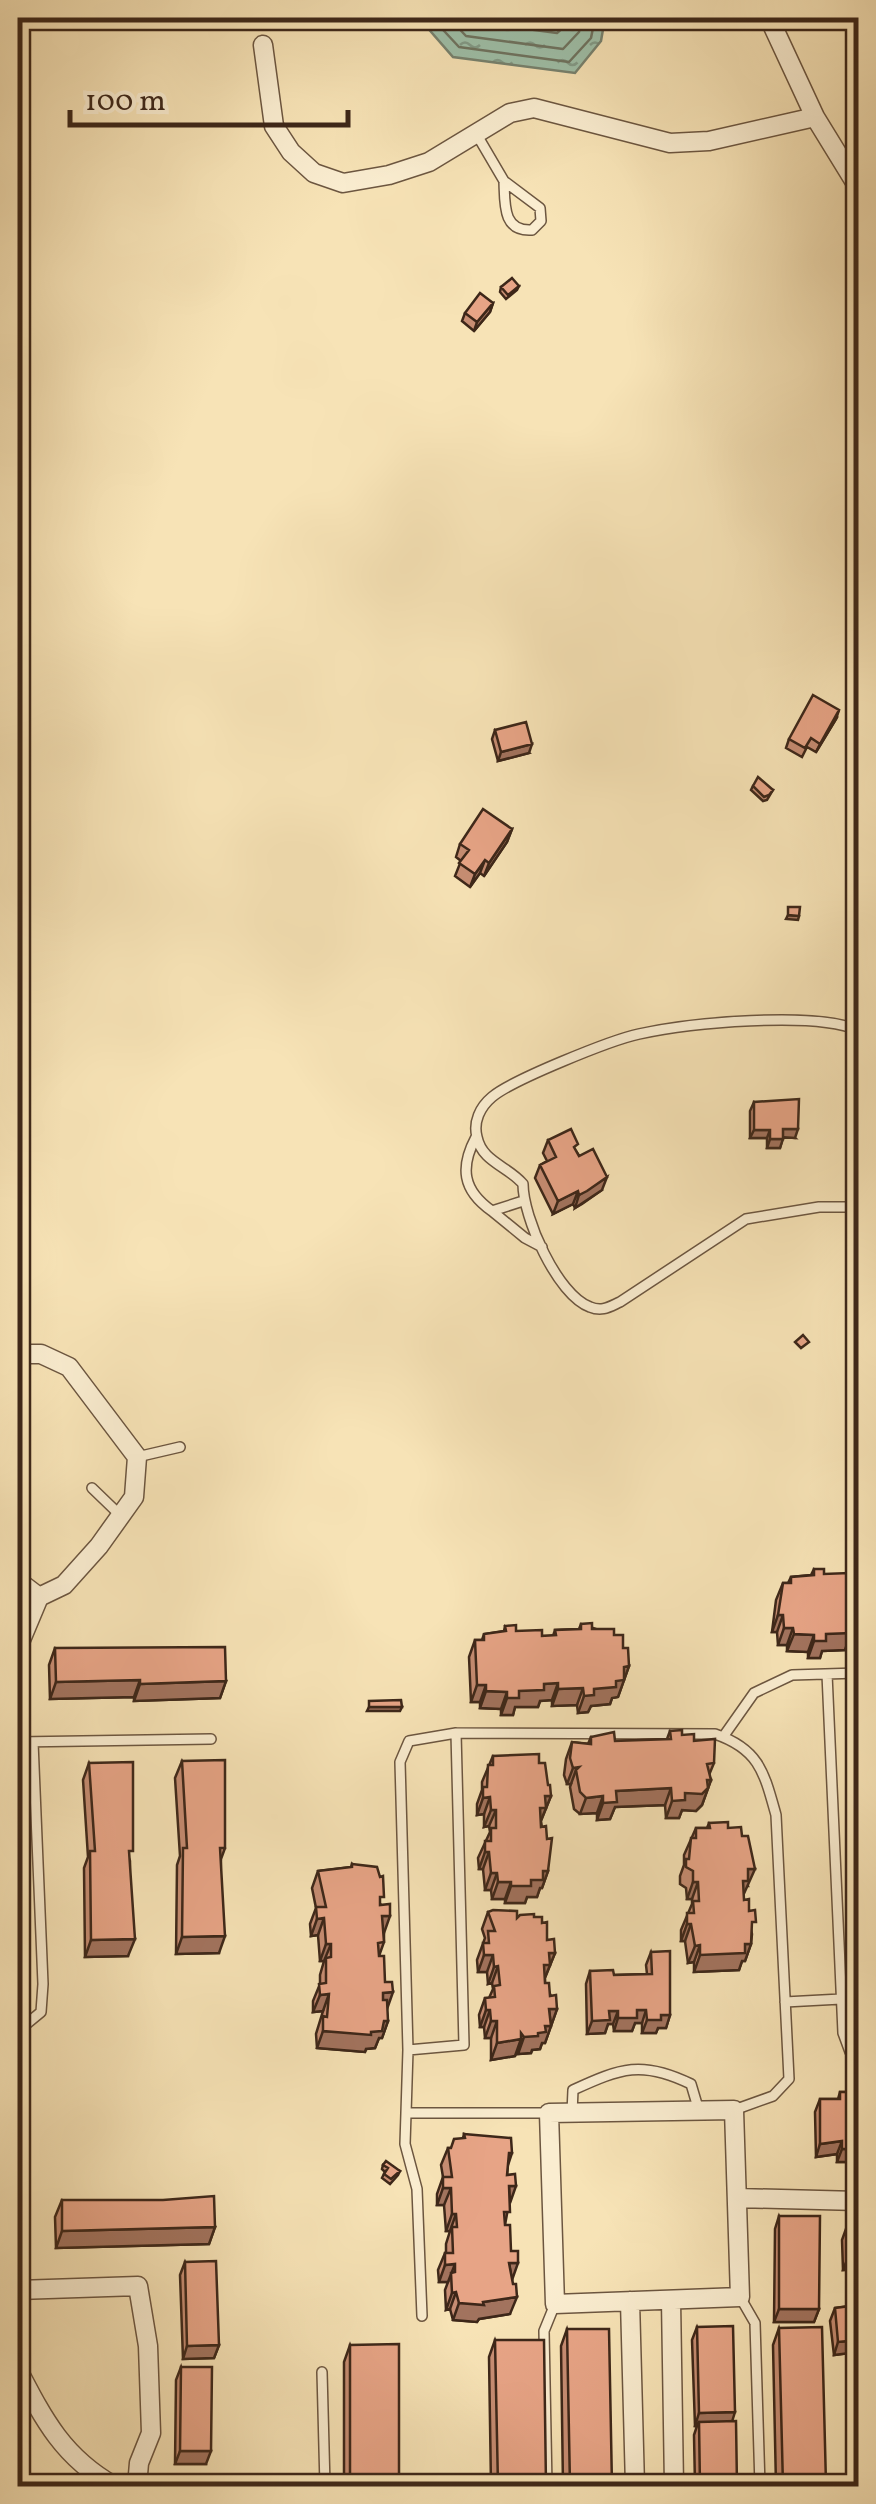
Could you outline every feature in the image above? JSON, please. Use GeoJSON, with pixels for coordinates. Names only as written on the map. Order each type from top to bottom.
{"type":"FeatureCollection","features":[{"type":"Feature","properties":{"kind":"street"},"geometry":{"type":"LineString","coordinates":[[769,18],[815,117],[858,187]]}},
{"type":"Feature","properties":{"kind":"street"},"geometry":{"type":"LineString","coordinates":[[263,45],[274,126],[290,152],[314,173],[343,183],[389,175],[429,162],[510,113],[534,108],[670,143],[710,141],[815,117]]}},
{"type":"Feature","properties":{"kind":"street"},"geometry":{"type":"LineString","coordinates":[[18,1354],[41,1354],[69,1367],[136,1457],[134,1498],[64,1585],[40,1597],[18,1646]]}},
{"type":"Feature","properties":{"kind":"street"},"geometry":{"type":"LineString","coordinates":[[18,1581],[40,1597]]}},
{"type":"Feature","properties":{"kind":"street"},"geometry":{"type":"LineString","coordinates":[[734,2110],[740,2298],[555,2304],[550,2114],[734,2110]]}},
{"type":"Feature","properties":{"kind":"street"},"geometry":{"type":"LineString","coordinates":[[737,2198],[858,2201]]}},
{"type":"Feature","properties":{"kind":"street"},"geometry":{"type":"LineString","coordinates":[[18,2290],[138,2286],[148,2346],[152,2432],[139,2463],[137,2486]]}},
{"type":"Feature","properties":{"kind":"street"},"geometry":{"type":"LineString","coordinates":[[671,2300],[674,2486]]}},
{"type":"Feature","properties":{"kind":"street"},"geometry":{"type":"LineString","coordinates":[[630,2301],[634,2486]]}},
{"type":"Feature","properties":{"kind":"street"},"geometry":{"type":"LineString","coordinates":[[18,2370],[48,2428],[90,2473],[114,2486]]}},
{"type":"Feature","properties":{"kind":"lane"},"geometry":{"type":"LineString","coordinates":[[476,135],[504,181],[540,208],[538,227],[523,231],[511,224],[504,181]]}},
{"type":"Feature","properties":{"kind":"lane"},"geometry":{"type":"LineString","coordinates":[[858,1030],[807,1020],[637,1034],[494,1095],[481,1109],[476,1123],[476,1137],[484,1156],[513,1172],[523,1184],[523,1201],[567,1294],[590,1308],[604,1310],[746,1219],[819,1207],[858,1207]]}},
{"type":"Feature","properties":{"kind":"lane"},"geometry":{"type":"LineString","coordinates":[[476,1137],[466,1156],[464,1171],[478,1199],[525,1238],[542,1246]]}},
{"type":"Feature","properties":{"kind":"lane"},"geometry":{"type":"LineString","coordinates":[[492,1211],[523,1201]]}},
{"type":"Feature","properties":{"kind":"lane"},"geometry":{"type":"LineString","coordinates":[[136,1457],[180,1447]]}},
{"type":"Feature","properties":{"kind":"lane"},"geometry":{"type":"LineString","coordinates":[[92,1488],[121,1516]]}},
{"type":"Feature","properties":{"kind":"lane"},"geometry":{"type":"LineString","coordinates":[[723,1737],[754,1692],[792,1675],[858,1673]]}},
{"type":"Feature","properties":{"kind":"lane"},"geometry":{"type":"LineString","coordinates":[[827,1674],[843,2033],[850,2052],[858,2056]]}},
{"type":"Feature","properties":{"kind":"lane"},"geometry":{"type":"LineString","coordinates":[[408,2050],[464,2044],[456,1734]]}},
{"type":"Feature","properties":{"kind":"lane"},"geometry":{"type":"LineString","coordinates":[[422,2316],[418,2189],[405,2144],[408,2050],[400,1762],[409,1740],[456,1734],[715,1734],[741,1743],[765,1776],[776,1814],[788,2079],[773,2096],[734,2110]]}},
{"type":"Feature","properties":{"kind":"lane"},"geometry":{"type":"LineString","coordinates":[[18,1742],[211,1739]]}},
{"type":"Feature","properties":{"kind":"lane"},"geometry":{"type":"LineString","coordinates":[[18,2032],[41,2012],[44,1984],[33,1742]]}},
{"type":"Feature","properties":{"kind":"lane"},"geometry":{"type":"LineString","coordinates":[[785,2002],[841,1999]]}},
{"type":"Feature","properties":{"kind":"lane"},"geometry":{"type":"LineString","coordinates":[[572,2113],[573,2090],[606,2075],[639,2068],[662,2070],[691,2084],[699,2111]]}},
{"type":"Feature","properties":{"kind":"lane"},"geometry":{"type":"LineString","coordinates":[[406,2113],[550,2114]]}},
{"type":"Feature","properties":{"kind":"lane"},"geometry":{"type":"LineString","coordinates":[[740,2298],[755,2324],[760,2486]]}},
{"type":"Feature","properties":{"kind":"lane"},"geometry":{"type":"LineString","coordinates":[[547,2486],[544,2331],[555,2304]]}},
{"type":"Feature","properties":{"kind":"lane"},"geometry":{"type":"LineString","coordinates":[[322,2372],[325,2486]]}},
{"type":"Feature","properties":{"kind":"water"},"geometry":{"type":"Polygon","coordinates":[[[419,18],[605,18],[601,41],[575,73],[453,57],[419,18]]]}},
{"type":"Feature","properties":{"kind":"building"},"geometry":{"type":"Polygon","coordinates":[[[512,278],[519,286],[508,295],[501,287],[512,278]]]}},
{"type":"Feature","properties":{"kind":"building"},"geometry":{"type":"Polygon","coordinates":[[[480,293],[493,303],[477,322],[465,313],[480,293]]]}},
{"type":"Feature","properties":{"kind":"building"},"geometry":{"type":"Polygon","coordinates":[[[813,695],[839,710],[820,744],[811,738],[805,748],[789,739],[813,695]]]}},
{"type":"Feature","properties":{"kind":"building"},"geometry":{"type":"Polygon","coordinates":[[[526,722],[532,744],[501,752],[495,730],[526,722]]]}},
{"type":"Feature","properties":{"kind":"building"},"geometry":{"type":"Polygon","coordinates":[[[758,777],[773,790],[769,795],[764,797],[753,786],[758,777]]]}},
{"type":"Feature","properties":{"kind":"building"},"geometry":{"type":"Polygon","coordinates":[[[483,809],[512,829],[489,863],[485,860],[475,874],[459,863],[469,850],[460,844],[483,809]]]}},
{"type":"Feature","properties":{"kind":"building"},"geometry":{"type":"Polygon","coordinates":[[[788,907],[800,907],[799,916],[788,915],[788,907]]]}},
{"type":"Feature","properties":{"kind":"building"},"geometry":{"type":"Polygon","coordinates":[[[799,1099],[798,1129],[783,1129],[783,1139],[770,1139],[770,1130],[754,1130],[754,1102],[799,1099]]]}},
{"type":"Feature","properties":{"kind":"building"},"geometry":{"type":"Polygon","coordinates":[[[571,1129],[579,1156],[593,1149],[607,1177],[579,1195],[578,1191],[558,1201],[540,1165],[556,1157],[548,1140],[571,1129]]]}},
{"type":"Feature","properties":{"kind":"building"},"geometry":{"type":"Polygon","coordinates":[[[858,1285],[858,1338],[857,1338],[858,1285]]]}},
{"type":"Feature","properties":{"kind":"building"},"geometry":{"type":"Polygon","coordinates":[[[803,1335],[809,1342],[801,1348],[795,1342],[803,1335]]]}},
{"type":"Feature","properties":{"kind":"building"},"geometry":{"type":"Polygon","coordinates":[[[814,1569],[824,1569],[824,1574],[849,1573],[849,1579],[858,1579],[858,1627],[851,1628],[852,1633],[826,1634],[826,1641],[814,1641],[814,1635],[794,1634],[793,1628],[784,1628],[783,1615],[778,1615],[783,1583],[791,1583],[791,1577],[814,1575],[814,1569]]]}},
{"type":"Feature","properties":{"kind":"building"},"geometry":{"type":"Polygon","coordinates":[[[592,1623],[592,1629],[614,1629],[614,1635],[623,1635],[623,1648],[628,1648],[629,1666],[624,1667],[624,1680],[616,1681],[616,1687],[594,1689],[594,1695],[584,1696],[583,1688],[558,1689],[558,1683],[544,1684],[544,1690],[519,1691],[519,1698],[507,1698],[507,1692],[486,1691],[486,1685],[477,1685],[475,1640],[484,1640],[484,1634],[506,1631],[505,1626],[516,1625],[516,1631],[542,1630],[542,1636],[556,1635],[555,1630],[581,1629],[581,1624],[592,1623]]]}},
{"type":"Feature","properties":{"kind":"building"},"geometry":{"type":"Polygon","coordinates":[[[225,1647],[226,1681],[56,1682],[55,1648],[225,1647]]]}},
{"type":"Feature","properties":{"kind":"building"},"geometry":{"type":"Polygon","coordinates":[[[401,1700],[402,1707],[369,1707],[369,1701],[401,1700]]]}},
{"type":"Feature","properties":{"kind":"building"},"geometry":{"type":"Polygon","coordinates":[[[682,1730],[682,1735],[694,1734],[694,1741],[715,1739],[714,1763],[707,1764],[711,1780],[707,1780],[708,1788],[702,1794],[685,1793],[685,1800],[672,1801],[671,1788],[616,1791],[617,1802],[603,1803],[603,1796],[586,1798],[580,1792],[576,1770],[579,1767],[573,1768],[570,1758],[572,1742],[591,1744],[591,1737],[614,1732],[615,1741],[671,1739],[670,1731],[682,1730]]]}},
{"type":"Feature","properties":{"kind":"building"},"geometry":{"type":"Polygon","coordinates":[[[539,1754],[539,1763],[545,1763],[551,1796],[545,1796],[546,1808],[540,1808],[541,1827],[546,1826],[547,1839],[552,1838],[548,1871],[543,1871],[543,1880],[531,1880],[531,1886],[511,1886],[511,1882],[498,1882],[497,1873],[491,1873],[489,1852],[485,1852],[485,1841],[491,1841],[491,1828],[496,1828],[496,1810],[491,1810],[490,1797],[483,1798],[483,1787],[487,1787],[488,1765],[493,1765],[493,1756],[539,1754]]]}},
{"type":"Feature","properties":{"kind":"building"},"geometry":{"type":"Polygon","coordinates":[[[225,1760],[225,1848],[220,1848],[225,1936],[182,1937],[183,1848],[187,1848],[182,1761],[225,1760]]]}},
{"type":"Feature","properties":{"kind":"building"},"geometry":{"type":"Polygon","coordinates":[[[133,1762],[133,1851],[129,1851],[135,1939],[91,1940],[90,1851],[95,1851],[89,1763],[133,1762]]]}},
{"type":"Feature","properties":{"kind":"building"},"geometry":{"type":"Polygon","coordinates":[[[728,1822],[728,1828],[741,1827],[742,1836],[748,1836],[755,1869],[748,1869],[748,1881],[743,1881],[744,1900],[749,1899],[749,1911],[755,1910],[756,1922],[752,1922],[751,1944],[745,1944],[745,1953],[700,1955],[700,1945],[695,1946],[691,1924],[687,1924],[687,1913],[694,1913],[693,1901],[699,1901],[698,1882],[693,1882],[693,1871],[686,1867],[686,1859],[691,1838],[696,1838],[696,1828],[728,1822]]]}},
{"type":"Feature","properties":{"kind":"building"},"geometry":{"type":"Polygon","coordinates":[[[352,1864],[377,1867],[380,1877],[383,1876],[384,1897],[380,1897],[380,1905],[390,1904],[390,1916],[382,1916],[384,1942],[378,1943],[379,1956],[384,1956],[385,1982],[392,1982],[393,1992],[383,1993],[388,2021],[384,2021],[382,2031],[371,2035],[323,2031],[329,1994],[320,1995],[319,1984],[326,1983],[326,1958],[331,1957],[331,1944],[326,1944],[324,1918],[317,1919],[316,1907],[326,1907],[318,1871],[352,1864]]]}},
{"type":"Feature","properties":{"kind":"building"},"geometry":{"type":"Polygon","coordinates":[[[517,1911],[517,1918],[534,1914],[542,1917],[542,1923],[547,1922],[547,1940],[554,1939],[555,1953],[549,1953],[550,1965],[544,1965],[545,1983],[549,1983],[550,1996],[556,1995],[557,2009],[549,2009],[551,2026],[545,2026],[546,2032],[538,2036],[524,2037],[521,2033],[521,2039],[497,2043],[497,2021],[491,2021],[485,1998],[495,1997],[494,1986],[500,1985],[498,1966],[494,1967],[493,1955],[484,1955],[483,1943],[489,1943],[488,1931],[495,1931],[488,1912],[517,1911]]]}},
{"type":"Feature","properties":{"kind":"building"},"geometry":{"type":"Polygon","coordinates":[[[670,1951],[670,2015],[647,2020],[646,2010],[637,2010],[637,2018],[618,2018],[618,2011],[609,2011],[610,2020],[592,2021],[590,1971],[652,1974],[651,1952],[670,1951]]]}},
{"type":"Feature","properties":{"kind":"building"},"geometry":{"type":"Polygon","coordinates":[[[858,2083],[858,2157],[853,2157],[853,2149],[842,2149],[842,2141],[820,2144],[820,2099],[840,2099],[840,2092],[852,2092],[852,2084],[858,2083]]]}},
{"type":"Feature","properties":{"kind":"building"},"geometry":{"type":"Polygon","coordinates":[[[464,2134],[511,2138],[507,2175],[515,2174],[516,2186],[509,2186],[510,2212],[504,2212],[505,2225],[510,2225],[511,2251],[518,2251],[518,2263],[509,2263],[517,2297],[483,2302],[484,2305],[459,2303],[456,2292],[452,2293],[451,2273],[455,2272],[455,2264],[445,2265],[445,2253],[453,2253],[452,2227],[457,2227],[451,2188],[443,2188],[443,2177],[452,2177],[448,2148],[454,2139],[465,2138],[464,2134]]]}},
{"type":"Feature","properties":{"kind":"building"},"geometry":{"type":"Polygon","coordinates":[[[386,2161],[400,2171],[391,2179],[384,2174],[388,2168],[383,2165],[386,2161]]]}},
{"type":"Feature","properties":{"kind":"building"},"geometry":{"type":"Polygon","coordinates":[[[214,2196],[215,2227],[62,2231],[62,2200],[214,2196]]]}},
{"type":"Feature","properties":{"kind":"building"},"geometry":{"type":"Polygon","coordinates":[[[779,2216],[820,2216],[819,2309],[779,2309],[779,2216]]]}},
{"type":"Feature","properties":{"kind":"building"},"geometry":{"type":"Polygon","coordinates":[[[847,2226],[858,2226],[858,2257],[848,2257],[847,2226]]]}},
{"type":"Feature","properties":{"kind":"building"},"geometry":{"type":"Polygon","coordinates":[[[216,2261],[219,2345],[187,2346],[185,2262],[216,2261]]]}},
{"type":"Feature","properties":{"kind":"building"},"geometry":{"type":"Polygon","coordinates":[[[858,2305],[858,2340],[838,2342],[835,2308],[858,2305]]]}},
{"type":"Feature","properties":{"kind":"building"},"geometry":{"type":"Polygon","coordinates":[[[733,2326],[735,2412],[699,2413],[697,2327],[733,2326]]]}},
{"type":"Feature","properties":{"kind":"building"},"geometry":{"type":"Polygon","coordinates":[[[822,2327],[826,2484],[783,2486],[779,2328],[822,2327]]]}},
{"type":"Feature","properties":{"kind":"building"},"geometry":{"type":"Polygon","coordinates":[[[567,2329],[609,2329],[612,2486],[570,2486],[567,2329]]]}},
{"type":"Feature","properties":{"kind":"building"},"geometry":{"type":"Polygon","coordinates":[[[495,2340],[544,2340],[546,2486],[498,2486],[495,2340]]]}},
{"type":"Feature","properties":{"kind":"building"},"geometry":{"type":"Polygon","coordinates":[[[399,2344],[399,2486],[350,2486],[350,2345],[399,2344]]]}},
{"type":"Feature","properties":{"kind":"building"},"geometry":{"type":"Polygon","coordinates":[[[181,2367],[212,2367],[211,2451],[180,2451],[181,2367]]]}},
{"type":"Feature","properties":{"kind":"building"},"geometry":{"type":"Polygon","coordinates":[[[736,2421],[737,2486],[700,2486],[699,2422],[736,2421]]]}}]}
